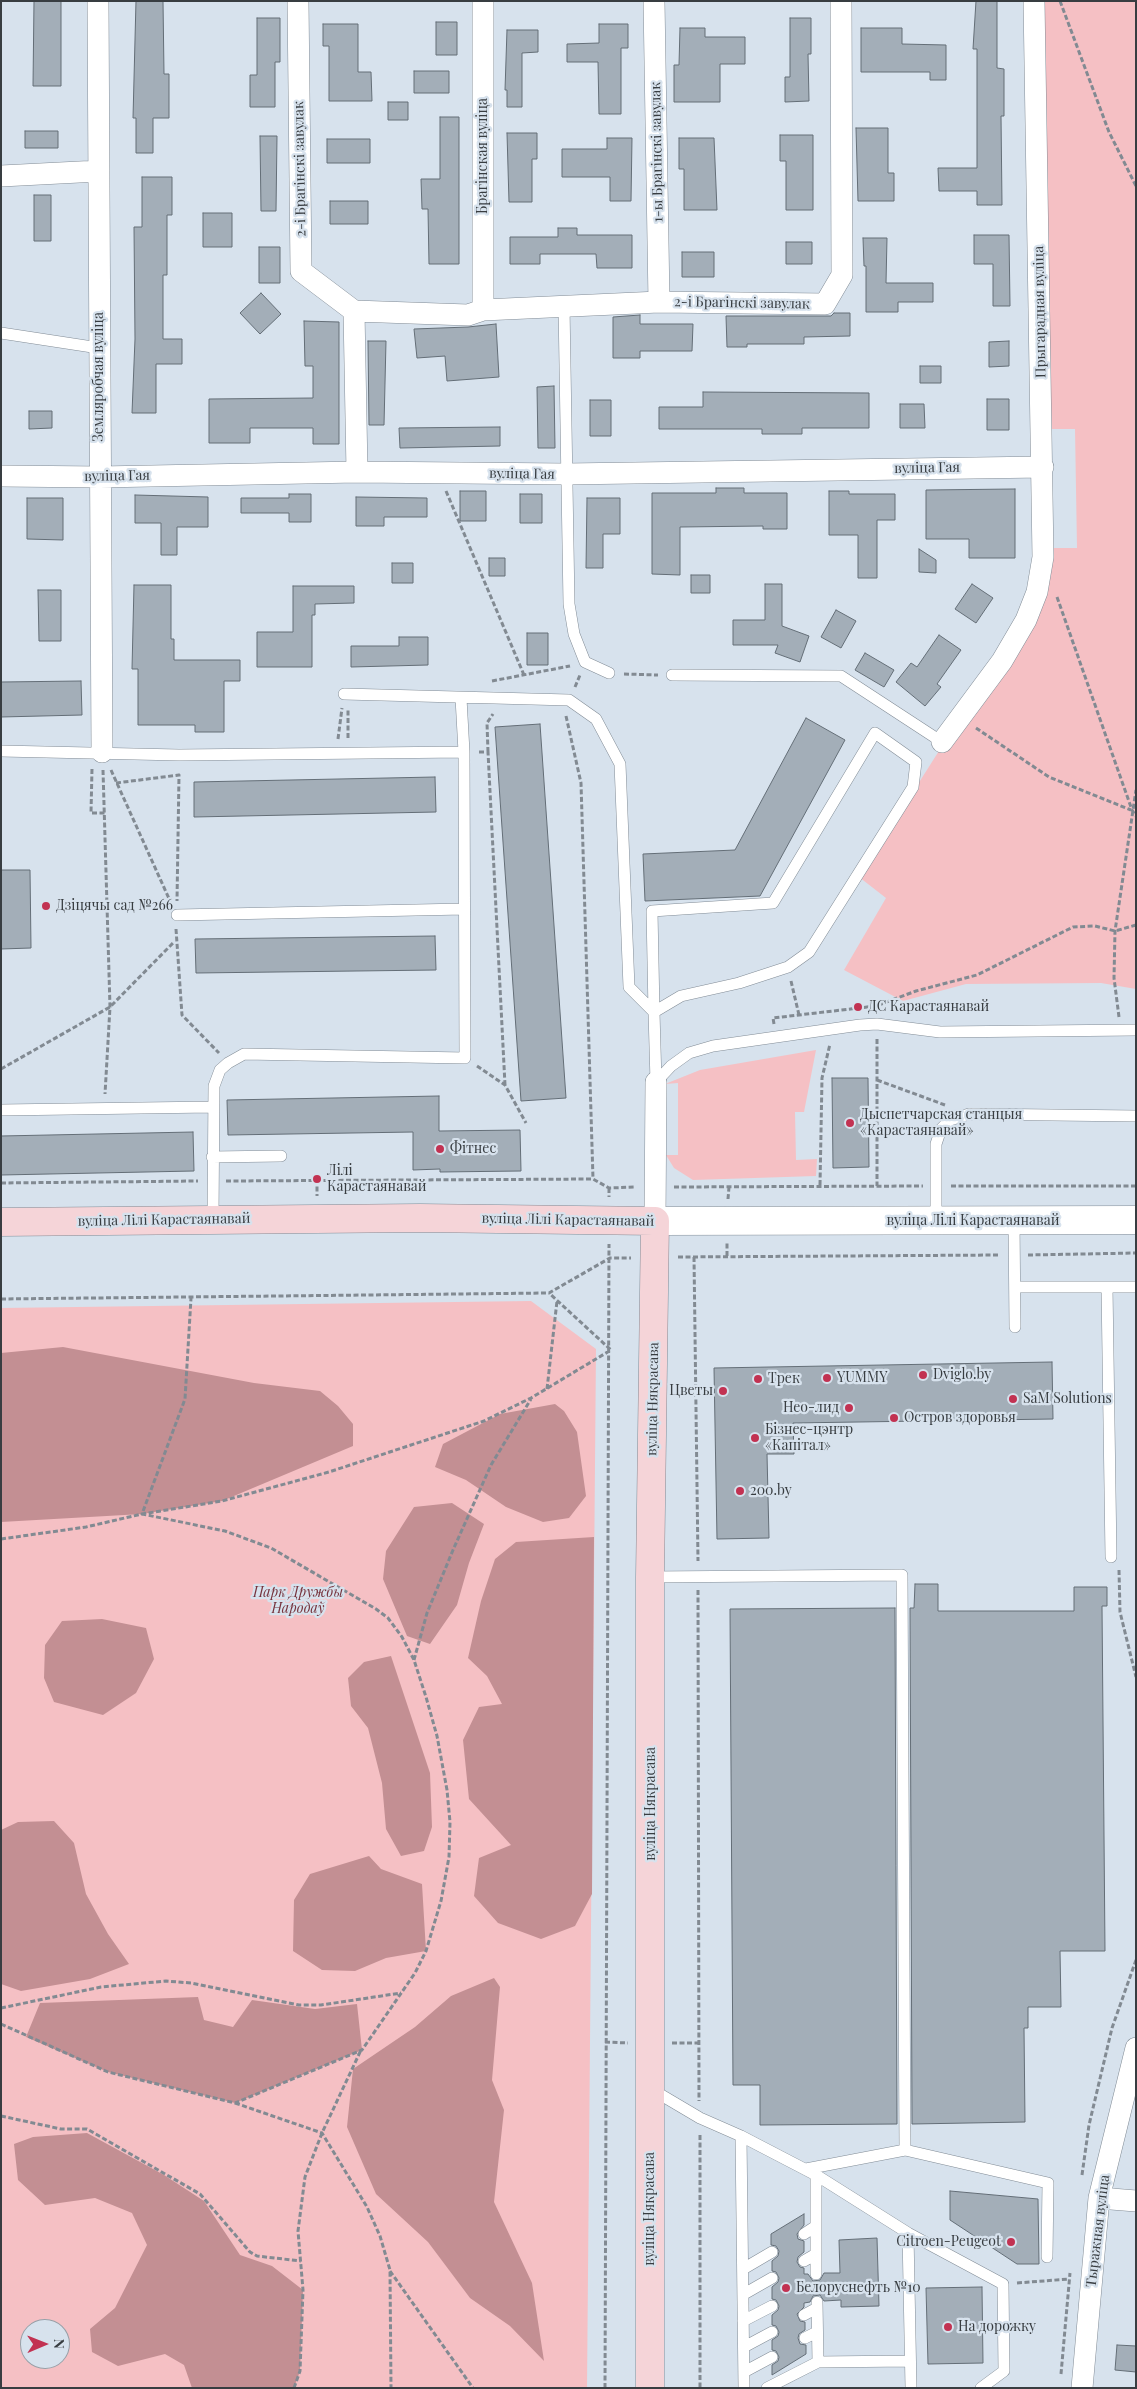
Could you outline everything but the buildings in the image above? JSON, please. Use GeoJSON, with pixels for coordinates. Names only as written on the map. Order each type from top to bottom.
{"type":"FeatureCollection","features":[{"type":"Feature","properties":{"kind":"main road","name":"вуліца Лілі Карастаянавай"},"geometry":{"type":"LineString","coordinates":[[1,1222],[213,1219],[655,1221]]}},
{"type":"Feature","properties":{"kind":"main road","name":"вуліца Някрасава"},"geometry":{"type":"LineString","coordinates":[[650,2388],[650,1577],[655,1221]]}},
{"type":"Feature","properties":{"kind":"street","name":"Земляробчая вуліца"},"geometry":{"type":"LineString","coordinates":[[98,1],[100,476],[98,752]]}},
{"type":"Feature","properties":{"kind":"street","name":"2-і Брагінскі завулак"},"geometry":{"type":"LineString","coordinates":[[298,1],[301,271],[354,312],[468,315],[483,310],[659,302],[825,304],[842,275],[841,1]]}},
{"type":"Feature","properties":{"kind":"street","name":"Брагінская вуліца"},"geometry":{"type":"LineString","coordinates":[[483,1],[483,310]]}},
{"type":"Feature","properties":{"kind":"street","name":"1-ы Брагінскі завулак"},"geometry":{"type":"LineString","coordinates":[[654,1],[659,302]]}},
{"type":"Feature","properties":{"kind":"street","name":"Прыгарадная вуліца"},"geometry":{"type":"LineString","coordinates":[[942,742],[1002,661],[1026,620],[1037,592],[1043,557],[1034,1]]}},
{"type":"Feature","properties":{"kind":"street"},"geometry":{"type":"LineString","coordinates":[[1,176],[99,171]]}},
{"type":"Feature","properties":{"kind":"street"},"geometry":{"type":"LineString","coordinates":[[354,312],[356,472]]}},
{"type":"Feature","properties":{"kind":"street","name":"вуліца Гая"},"geometry":{"type":"LineString","coordinates":[[1,476],[356,472],[566,474],[1043,467]]}},
{"type":"Feature","properties":{"kind":"street"},"geometry":{"type":"LineString","coordinates":[[655,1221],[656,1082]]}},
{"type":"Feature","properties":{"kind":"street","name":"вуліца Лілі Карастаянавай"},"geometry":{"type":"LineString","coordinates":[[655,1221],[936,1222],[1136,1220]]}},
{"type":"Feature","properties":{"kind":"street","name":"Тыражная вуліца"},"geometry":{"type":"LineString","coordinates":[[1082,2388],[1099,2198],[1136,2048]]}},
{"type":"Feature","properties":{"kind":"street"},"geometry":{"type":"LineString","coordinates":[[1099,2198],[1136,2201]]}},
{"type":"Feature","properties":{"kind":"lane"},"geometry":{"type":"LineString","coordinates":[[564,306],[569,604],[574,634],[585,662],[609,673]]}},
{"type":"Feature","properties":{"kind":"lane"},"geometry":{"type":"LineString","coordinates":[[1,333],[99,348]]}},
{"type":"Feature","properties":{"kind":"lane"},"geometry":{"type":"LineString","coordinates":[[672,675],[841,676],[942,742]]}},
{"type":"Feature","properties":{"kind":"lane"},"geometry":{"type":"LineString","coordinates":[[346,694],[461,698],[567,705],[596,719],[620,764],[629,987],[654,1012]]}},
{"type":"Feature","properties":{"kind":"lane"},"geometry":{"type":"LineString","coordinates":[[213,1219],[212,1107],[214,1086],[220,1070],[228,1063],[244,1054],[465,1058],[464,752],[461,698]]}},
{"type":"Feature","properties":{"kind":"lane"},"geometry":{"type":"LineString","coordinates":[[654,1012],[681,996],[739,983],[788,967],[809,952],[913,787],[916,762],[875,733],[773,903],[652,911],[654,1012],[656,1082]]}},
{"type":"Feature","properties":{"kind":"lane"},"geometry":{"type":"LineString","coordinates":[[1,751],[179,755],[464,752]]}},
{"type":"Feature","properties":{"kind":"lane"},"geometry":{"type":"LineString","coordinates":[[177,915],[464,909]]}},
{"type":"Feature","properties":{"kind":"lane"},"geometry":{"type":"LineString","coordinates":[[656,1082],[671,1066],[689,1053],[712,1046],[877,1024],[940,1032],[1136,1030]]}},
{"type":"Feature","properties":{"kind":"lane"},"geometry":{"type":"LineString","coordinates":[[1,1110],[212,1107]]}},
{"type":"Feature","properties":{"kind":"lane"},"geometry":{"type":"LineString","coordinates":[[936,1222],[936,1144],[941,1128],[950,1120],[969,1114],[1136,1116]]}},
{"type":"Feature","properties":{"kind":"lane"},"geometry":{"type":"LineString","coordinates":[[212,1157],[281,1156]]}},
{"type":"Feature","properties":{"kind":"lane"},"geometry":{"type":"LineString","coordinates":[[1014,1221],[1015,1327]]}},
{"type":"Feature","properties":{"kind":"lane"},"geometry":{"type":"LineString","coordinates":[[1015,1287],[1136,1286]]}},
{"type":"Feature","properties":{"kind":"lane"},"geometry":{"type":"LineString","coordinates":[[1107,1287],[1111,1557]]}},
{"type":"Feature","properties":{"kind":"lane"},"geometry":{"type":"LineString","coordinates":[[650,1577],[902,1575],[905,2150]]}},
{"type":"Feature","properties":{"kind":"lane"},"geometry":{"type":"LineString","coordinates":[[651,2089],[700,2118],[741,2136],[811,2172],[908,2233],[1003,2284],[1004,2371],[981,2388]]}},
{"type":"Feature","properties":{"kind":"lane"},"geometry":{"type":"LineString","coordinates":[[741,2136],[744,2388]]}},
{"type":"Feature","properties":{"kind":"lane"},"geometry":{"type":"LineString","coordinates":[[811,2172],[905,2150],[1048,2182],[1047,2257]]}},
{"type":"Feature","properties":{"kind":"lane"},"geometry":{"type":"LineString","coordinates":[[811,2172],[816,2226],[816,2274]]}},
{"type":"Feature","properties":{"kind":"lane"},"geometry":{"type":"LineString","coordinates":[[804,2234],[816,2226]]}},
{"type":"Feature","properties":{"kind":"lane"},"geometry":{"type":"LineString","coordinates":[[908,2233],[911,2388]]}},
{"type":"Feature","properties":{"kind":"lane"},"geometry":{"type":"LineString","coordinates":[[743,2269],[772,2252]]}},
{"type":"Feature","properties":{"kind":"lane"},"geometry":{"type":"LineString","coordinates":[[804,2261],[816,2254]]}},
{"type":"Feature","properties":{"kind":"lane"},"geometry":{"type":"LineString","coordinates":[[744,2294],[772,2278]]}},
{"type":"Feature","properties":{"kind":"lane"},"geometry":{"type":"LineString","coordinates":[[804,2315],[817,2305],[818,2362]]}},
{"type":"Feature","properties":{"kind":"lane"},"geometry":{"type":"LineString","coordinates":[[743,2321],[772,2306]]}},
{"type":"Feature","properties":{"kind":"lane"},"geometry":{"type":"LineString","coordinates":[[744,2346],[772,2332]]}},
{"type":"Feature","properties":{"kind":"lane"},"geometry":{"type":"LineString","coordinates":[[805,2338],[818,2332]]}},
{"type":"Feature","properties":{"kind":"lane"},"geometry":{"type":"LineString","coordinates":[[744,2372],[772,2357]]}},
{"type":"Feature","properties":{"kind":"lane"},"geometry":{"type":"LineString","coordinates":[[767,2388],[818,2362],[910,2361]]}},
{"type":"Feature","properties":{"kind":"path"},"geometry":{"type":"LineString","coordinates":[[1060,1],[1109,132],[1136,186]]}},
{"type":"Feature","properties":{"kind":"path"},"geometry":{"type":"LineString","coordinates":[[444,486],[524,675]]}},
{"type":"Feature","properties":{"kind":"path"},"geometry":{"type":"LineString","coordinates":[[1056,593],[1132,810],[1136,816]]}},
{"type":"Feature","properties":{"kind":"path"},"geometry":{"type":"LineString","coordinates":[[1,1183],[593,1179],[581,783],[567,705],[585,662]]}},
{"type":"Feature","properties":{"kind":"path"},"geometry":{"type":"LineString","coordinates":[[609,673],[672,675]]}},
{"type":"Feature","properties":{"kind":"path"},"geometry":{"type":"LineString","coordinates":[[346,694],[348,734]]}},
{"type":"Feature","properties":{"kind":"path"},"geometry":{"type":"LineString","coordinates":[[337,754],[346,694]]}},
{"type":"Feature","properties":{"kind":"path"},"geometry":{"type":"LineString","coordinates":[[498,712],[491,715],[487,723],[504,1084],[526,1123]]}},
{"type":"Feature","properties":{"kind":"path"},"geometry":{"type":"LineString","coordinates":[[960,716],[1050,777],[1132,810]]}},
{"type":"Feature","properties":{"kind":"path"},"geometry":{"type":"LineString","coordinates":[[98,752],[116,783],[177,915]]}},
{"type":"Feature","properties":{"kind":"path"},"geometry":{"type":"LineString","coordinates":[[98,752],[105,813],[110,1007],[104,1109]]}},
{"type":"Feature","properties":{"kind":"path"},"geometry":{"type":"LineString","coordinates":[[98,752],[91,813],[105,813]]}},
{"type":"Feature","properties":{"kind":"path"},"geometry":{"type":"LineString","coordinates":[[464,752],[488,752]]}},
{"type":"Feature","properties":{"kind":"path"},"geometry":{"type":"LineString","coordinates":[[116,783],[179,775]]}},
{"type":"Feature","properties":{"kind":"path"},"geometry":{"type":"LineString","coordinates":[[1120,1030],[1114,978],[1115,931],[1136,790]]}},
{"type":"Feature","properties":{"kind":"path"},"geometry":{"type":"LineString","coordinates":[[773,1018],[876,1006],[916,992],[977,975],[1072,927],[1095,926],[1115,931],[1136,925]]}},
{"type":"Feature","properties":{"kind":"path"},"geometry":{"type":"LineString","coordinates":[[1,1069],[110,1007],[175,941]]}},
{"type":"Feature","properties":{"kind":"path"},"geometry":{"type":"LineString","coordinates":[[788,967],[799,1015]]}},
{"type":"Feature","properties":{"kind":"path"},"geometry":{"type":"LineString","coordinates":[[876,1006],[878,1080],[877,1186]]}},
{"type":"Feature","properties":{"kind":"path"},"geometry":{"type":"LineString","coordinates":[[820,1185],[822,1078],[833,1029],[844,1009]]}},
{"type":"Feature","properties":{"kind":"path"},"geometry":{"type":"LineString","coordinates":[[465,1058],[504,1084]]}},
{"type":"Feature","properties":{"kind":"path"},"geometry":{"type":"LineString","coordinates":[[878,1080],[969,1114]]}},
{"type":"Feature","properties":{"kind":"path"},"geometry":{"type":"LineString","coordinates":[[700,2388],[698,1577],[694,1257],[1136,1253]]}},
{"type":"Feature","properties":{"kind":"path"},"geometry":{"type":"LineString","coordinates":[[1,1299],[549,1293],[610,1258],[605,2388]]}},
{"type":"Feature","properties":{"kind":"path"},"geometry":{"type":"LineString","coordinates":[[549,1293],[610,1350]]}},
{"type":"Feature","properties":{"kind":"path"},"geometry":{"type":"LineString","coordinates":[[142,1514],[185,1399],[191,1298]]}},
{"type":"Feature","properties":{"kind":"path"},"geometry":{"type":"LineString","coordinates":[[547,1389],[557,1300]]}},
{"type":"Feature","properties":{"kind":"path"},"geometry":{"type":"LineString","coordinates":[[1,1540],[86,1527],[142,1514],[222,1501],[329,1472],[484,1421],[532,1398],[610,1350]]}},
{"type":"Feature","properties":{"kind":"path"},"geometry":{"type":"LineString","coordinates":[[414,1660],[427,1612],[491,1465],[532,1398]]}},
{"type":"Feature","properties":{"kind":"path"},"geometry":{"type":"LineString","coordinates":[[142,1514],[225,1531],[271,1548],[376,1609],[388,1618],[402,1637],[414,1660],[437,1736],[447,1790],[450,1822],[449,1857],[441,1901],[426,1952],[415,1974],[362,2050],[322,2133],[305,2177],[298,2231],[303,2290],[300,2371],[294,2388]]}},
{"type":"Feature","properties":{"kind":"path"},"geometry":{"type":"LineString","coordinates":[[1120,1612],[1136,1677]]}},
{"type":"Feature","properties":{"kind":"path"},"geometry":{"type":"LineString","coordinates":[[1,2008],[101,1987],[166,1981],[191,1983],[299,2004],[321,2005],[401,1993]]}},
{"type":"Feature","properties":{"kind":"path"},"geometry":{"type":"LineString","coordinates":[[1,2024],[108,2072],[235,2103],[322,2133],[367,2207],[380,2236],[390,2270],[390,2388]]}},
{"type":"Feature","properties":{"kind":"path"},"geometry":{"type":"LineString","coordinates":[[235,2103],[362,2050]]}},
{"type":"Feature","properties":{"kind":"path"},"geometry":{"type":"LineString","coordinates":[[1,2116],[61,2129],[87,2129],[200,2194],[250,2252],[257,2256],[301,2261]]}},
{"type":"Feature","properties":{"kind":"path"},"geometry":{"type":"LineString","coordinates":[[390,2270],[473,2388]]}},
{"type":"Feature","properties":{"kind":"path"},"geometry":{"type":"LineString","coordinates":[[1003,2284],[1069,2279]]}},
{"type":"Feature","properties":{"kind":"green space"},"geometry":{"type":"Polygon","coordinates":[[[1037,1],[1136,1],[1136,989],[1101,983],[966,984],[903,1001],[844,970],[886,898],[859,877],[944,743],[1004,663],[1046,548],[1077,548],[1075,429],[1044,429],[1037,1]]]}},
{"type":"Feature","properties":{"kind":"green space"},"geometry":{"type":"Polygon","coordinates":[[[816,1050],[804,1112],[795,1112],[796,1160],[817,1159],[816,1176],[693,1180],[674,1168],[666,1155],[678,1155],[678,1083],[665,1084],[700,1070],[816,1050]]]}},
{"type":"Feature","properties":{"kind":"green space","name":"Парк Дружбы Народаў"},"geometry":{"type":"Polygon","coordinates":[[[531,1301],[596,1349],[587,2388],[1,2388],[1,1308],[531,1301]]]}},
{"type":"Feature","properties":{"kind":"shaded area"},"geometry":{"type":"Polygon","coordinates":[[[63,1347],[254,1383],[320,1391],[338,1406],[353,1424],[353,1446],[222,1501],[142,1514],[1,1522],[1,1353],[63,1347]]]}},
{"type":"Feature","properties":{"kind":"shaded area"},"geometry":{"type":"Polygon","coordinates":[[[555,1404],[564,1411],[577,1432],[586,1496],[569,1518],[543,1522],[506,1507],[466,1480],[435,1467],[443,1444],[500,1414],[555,1404]]]}},
{"type":"Feature","properties":{"kind":"shaded area"},"geometry":{"type":"Polygon","coordinates":[[[452,1503],[484,1524],[469,1563],[457,1605],[430,1644],[407,1636],[383,1579],[386,1551],[414,1507],[452,1503]]]}},
{"type":"Feature","properties":{"kind":"shaded area"},"geometry":{"type":"Polygon","coordinates":[[[594,1537],[592,1894],[575,1926],[541,1939],[498,1923],[474,1896],[479,1858],[511,1845],[469,1799],[463,1740],[479,1707],[502,1704],[487,1676],[468,1658],[481,1601],[495,1559],[516,1542],[594,1537]]]}},
{"type":"Feature","properties":{"kind":"shaded area"},"geometry":{"type":"Polygon","coordinates":[[[102,1619],[146,1628],[154,1659],[136,1693],[103,1715],[54,1702],[44,1678],[45,1645],[62,1621],[102,1619]]]}},
{"type":"Feature","properties":{"kind":"shaded area"},"geometry":{"type":"Polygon","coordinates":[[[391,1656],[430,1773],[432,1827],[424,1851],[401,1856],[386,1829],[382,1783],[368,1728],[351,1706],[348,1678],[364,1662],[391,1656]]]}},
{"type":"Feature","properties":{"kind":"shaded area"},"geometry":{"type":"Polygon","coordinates":[[[54,1821],[74,1843],[86,1894],[108,1934],[129,1964],[90,1979],[21,1991],[1,1984],[1,1830],[18,1822],[54,1821]]]}},
{"type":"Feature","properties":{"kind":"shaded area"},"geometry":{"type":"Polygon","coordinates":[[[369,1856],[381,1869],[422,1884],[426,1951],[386,1958],[355,1971],[322,1970],[293,1951],[294,1900],[310,1874],[369,1856]]]}},
{"type":"Feature","properties":{"kind":"shaded area"},"geometry":{"type":"Polygon","coordinates":[[[494,1978],[500,1987],[492,2080],[504,2110],[494,2202],[532,2283],[544,2361],[510,2326],[470,2298],[428,2242],[376,2194],[347,2127],[353,2069],[415,2027],[451,1996],[494,1978]]]}},
{"type":"Feature","properties":{"kind":"shaded area"},"geometry":{"type":"Polygon","coordinates":[[[198,1997],[204,2020],[233,2027],[252,2000],[315,2009],[357,2004],[362,2050],[235,2103],[108,2072],[26,2037],[40,2003],[198,1997]]]}},
{"type":"Feature","properties":{"kind":"shaded area"},"geometry":{"type":"Polygon","coordinates":[[[87,2133],[164,2175],[204,2201],[240,2255],[272,2266],[303,2290],[300,2371],[294,2388],[192,2388],[184,2365],[165,2354],[118,2366],[92,2352],[90,2329],[115,2308],[147,2245],[132,2213],[95,2198],[45,2205],[18,2180],[14,2144],[33,2137],[87,2133]]]}},
{"type":"Feature","properties":{"kind":"place","name":"Дзіцячы сад №266"},"geometry":{"type":"Point","coordinates":[46,906]}},
{"type":"Feature","properties":{"kind":"place","name":"ДС Карастаянавай"},"geometry":{"type":"Point","coordinates":[858,1007]}},
{"type":"Feature","properties":{"kind":"place","name":"Дыспетчарская станцыя «Карастаянавай»"},"geometry":{"type":"Point","coordinates":[850,1123]}},
{"type":"Feature","properties":{"kind":"place","name":"Фітнес"},"geometry":{"type":"Point","coordinates":[440,1149]}},
{"type":"Feature","properties":{"kind":"place","name":"Лілі Карастаянавай"},"geometry":{"type":"Point","coordinates":[317,1179]}},
{"type":"Feature","properties":{"kind":"place","name":"Dviglo.by"},"geometry":{"type":"Point","coordinates":[923,1375]}},
{"type":"Feature","properties":{"kind":"place","name":"YUMMY"},"geometry":{"type":"Point","coordinates":[827,1378]}},
{"type":"Feature","properties":{"kind":"place","name":"Трек"},"geometry":{"type":"Point","coordinates":[758,1379]}},
{"type":"Feature","properties":{"kind":"place","name":"Цветы"},"geometry":{"type":"Point","coordinates":[723,1391]}},
{"type":"Feature","properties":{"kind":"place","name":"SaM Solutions"},"geometry":{"type":"Point","coordinates":[1013,1399]}},
{"type":"Feature","properties":{"kind":"place","name":"Нео-лид"},"geometry":{"type":"Point","coordinates":[849,1408]}},
{"type":"Feature","properties":{"kind":"place","name":"Остров здоровья"},"geometry":{"type":"Point","coordinates":[894,1418]}},
{"type":"Feature","properties":{"kind":"place","name":"Бізнес-цэнтр «Капітал»"},"geometry":{"type":"Point","coordinates":[755,1438]}},
{"type":"Feature","properties":{"kind":"place","name":"200.by"},"geometry":{"type":"Point","coordinates":[740,1491]}},
{"type":"Feature","properties":{"kind":"place","name":"Citroen-Peugeot"},"geometry":{"type":"Point","coordinates":[1011,2242]}},
{"type":"Feature","properties":{"kind":"place","name":"Белоруснефть №10"},"geometry":{"type":"Point","coordinates":[786,2288]}},
{"type":"Feature","properties":{"kind":"place","name":"На дорожку"},"geometry":{"type":"Point","coordinates":[948,2327]}}]}
